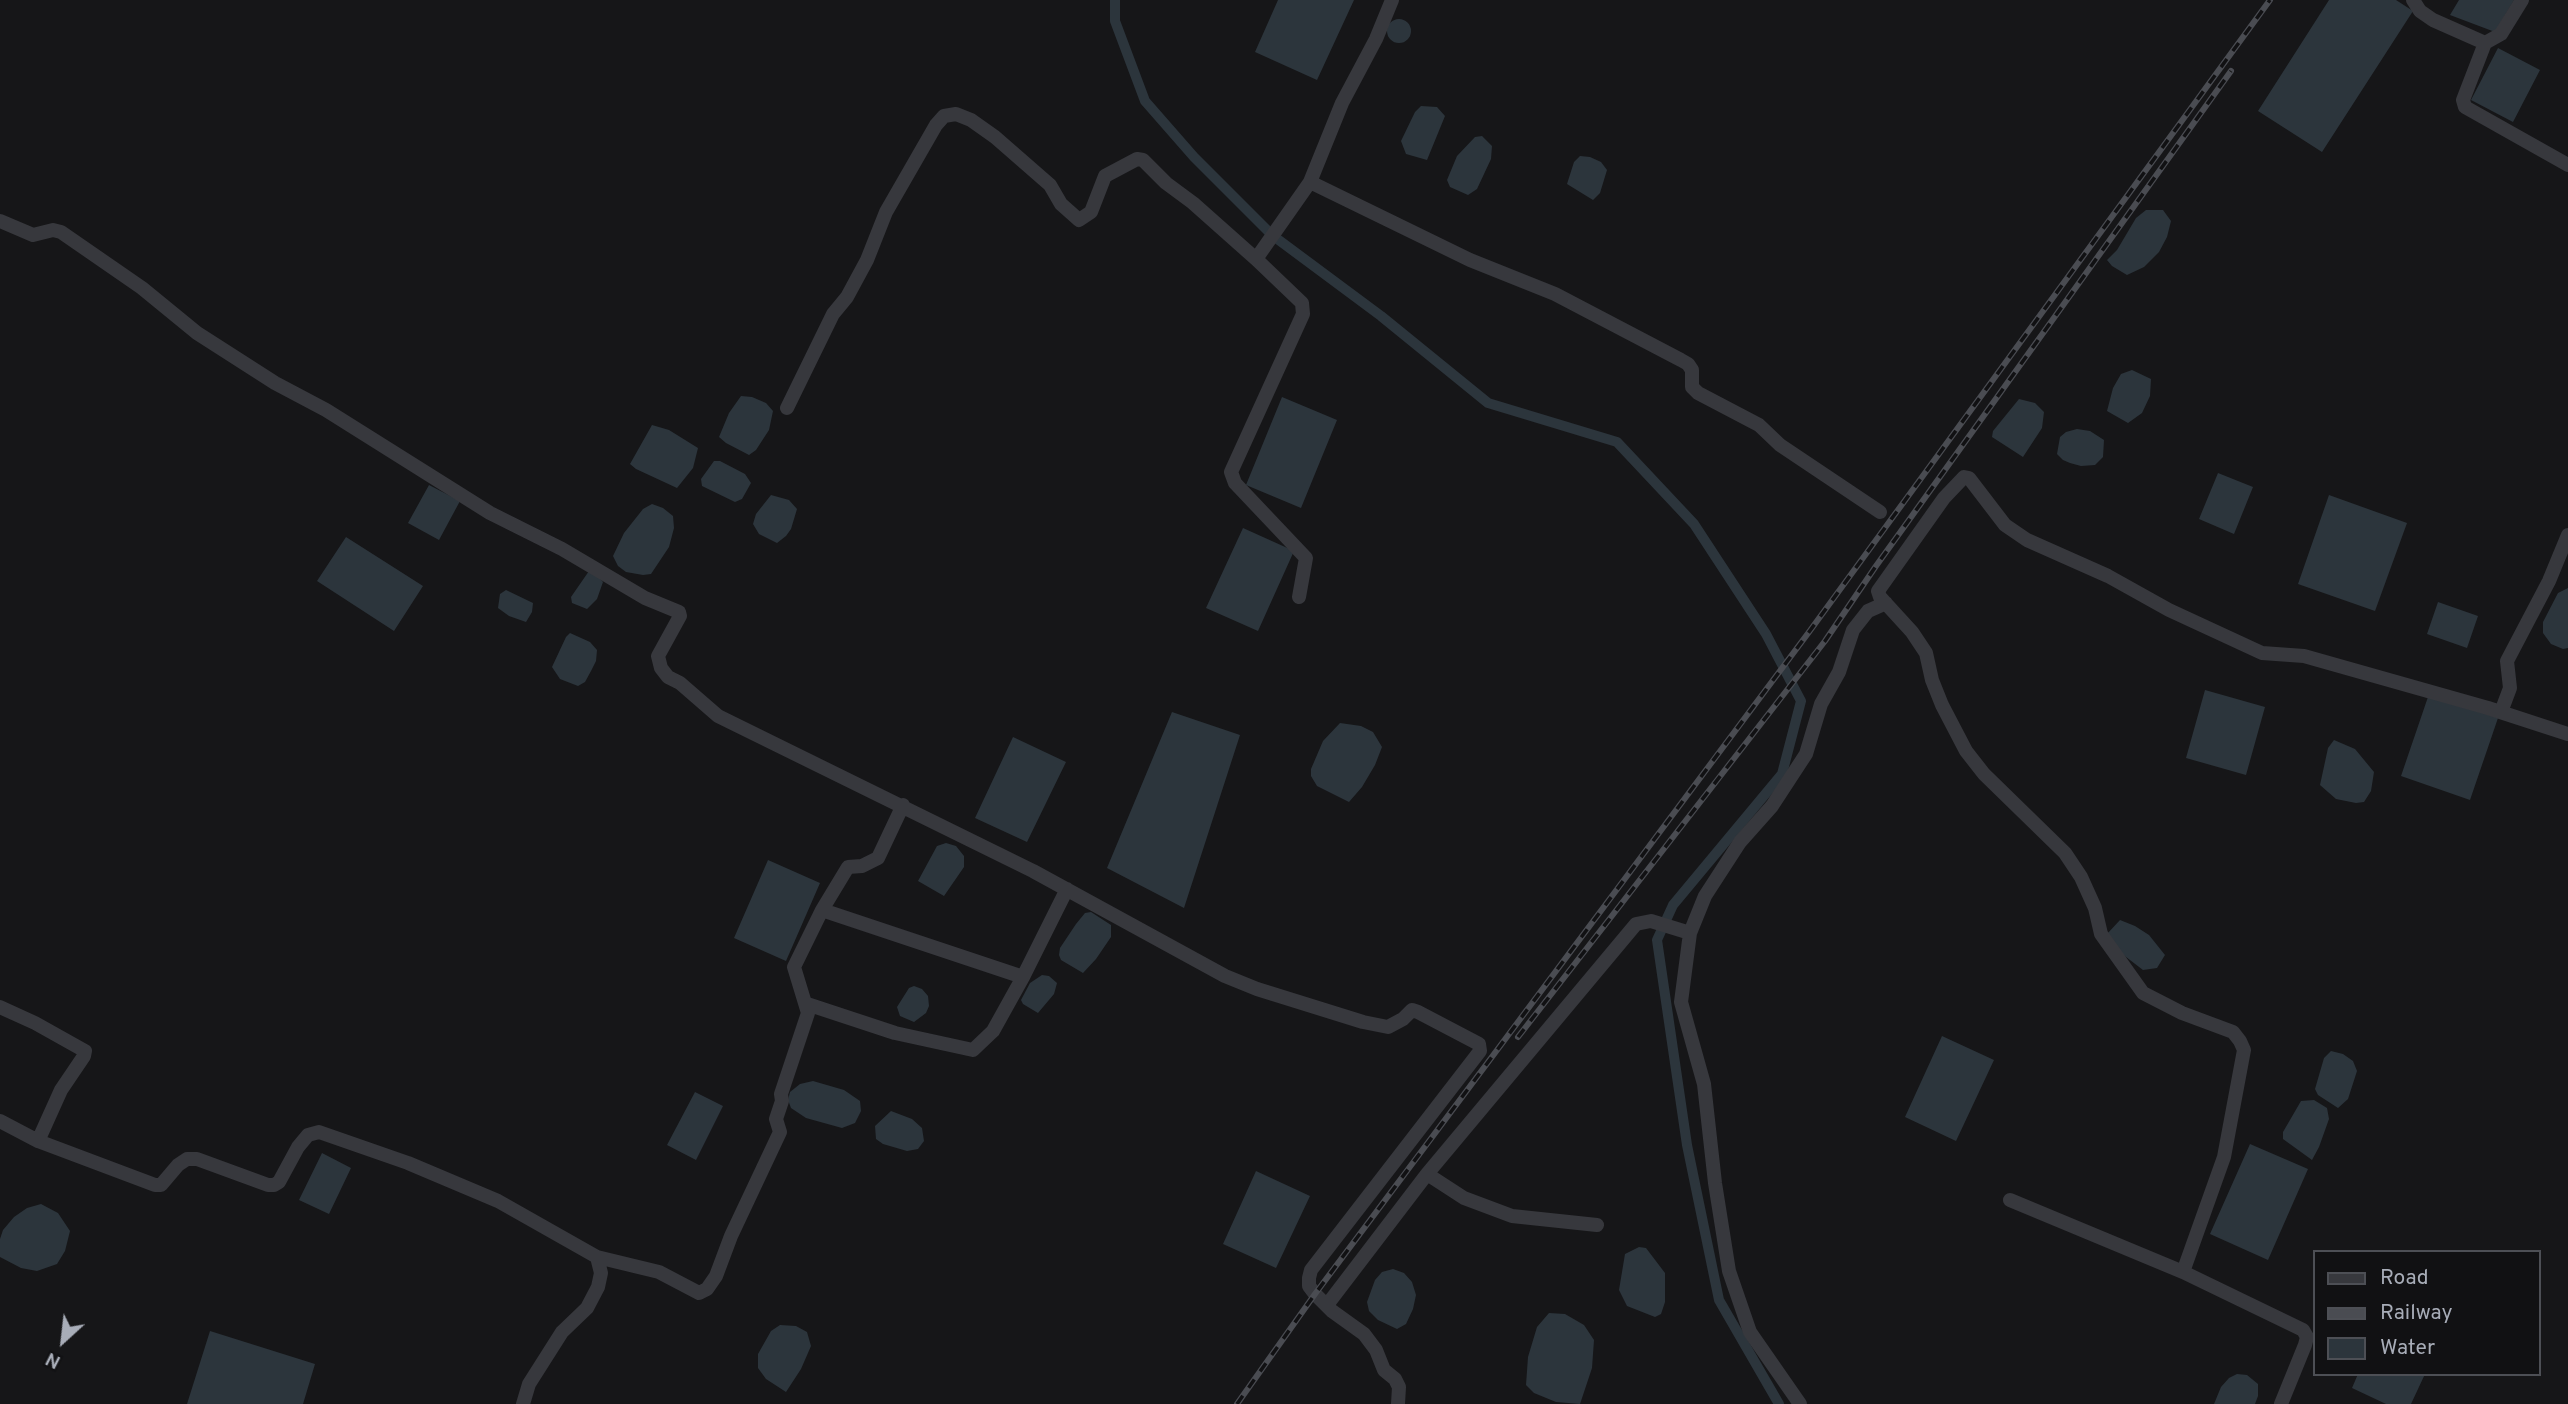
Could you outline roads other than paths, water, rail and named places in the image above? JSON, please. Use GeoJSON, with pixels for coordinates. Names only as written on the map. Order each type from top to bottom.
{"type":"FeatureCollection","features":[{"type":"Feature","properties":{"kind":"street"},"geometry":{"type":"LineString","coordinates":[[1258,256],[1310,182],[1342,103],[1376,39],[1392,0]]}},
{"type":"Feature","properties":{"kind":"street"},"geometry":{"type":"LineString","coordinates":[[2413,0],[2420,10],[2433,20],[2485,43]]}},
{"type":"Feature","properties":{"kind":"street"},"geometry":{"type":"LineString","coordinates":[[2522,0],[2501,34],[2485,43],[2463,100],[2465,107],[2568,165]]}},
{"type":"Feature","properties":{"kind":"street"},"geometry":{"type":"LineString","coordinates":[[787,408],[833,314],[847,297],[867,260],[886,212],[936,125],[944,116],[956,114],[971,120],[995,137],[1049,185],[1061,204],[1079,220],[1090,212],[1105,176],[1138,159],[1143,160],[1166,183],[1258,256],[1302,303],[1303,314],[1231,472],[1235,483],[1306,558],[1299,597]]}},
{"type":"Feature","properties":{"kind":"street"},"geometry":{"type":"LineString","coordinates":[[1310,182],[1470,260],[1555,294],[1688,364],[1692,370],[1692,387],[1698,393],[1759,425],[1780,445],[1880,512]]}},
{"type":"Feature","properties":{"kind":"street"},"geometry":{"type":"LineString","coordinates":[[0,221],[33,235],[53,230],[61,232],[142,288],[197,333],[275,383],[326,410],[490,513],[562,549],[645,598],[679,612],[680,616],[657,656],[661,668],[668,677],[680,683],[718,716],[903,805],[1068,889],[1225,976],[1257,989],[1363,1022],[1388,1027],[1403,1019],[1412,1010],[1479,1044],[1480,1051],[1311,1270],[1309,1286],[1327,1305],[1354,1326],[1376,1350],[1384,1370],[1395,1379],[1399,1387],[1398,1404]]}},
{"type":"Feature","properties":{"kind":"street"},"geometry":{"type":"LineString","coordinates":[[2183,1272],[2224,1157],[2244,1050],[2233,1032],[2182,1013],[2143,993],[2101,934],[2095,908],[2081,877],[2065,853],[1984,774],[1966,751],[1941,705],[1926,653],[1878,591],[1944,498],[1964,477],[1972,482],[2005,525],[2027,540],[2108,576],[2169,610],[2262,653],[2304,656],[2501,712],[2568,734]]}},
{"type":"Feature","properties":{"kind":"street"},"geometry":{"type":"LineString","coordinates":[[2501,712],[2510,688],[2509,656],[2543,593],[2568,535]]}},
{"type":"Feature","properties":{"kind":"street"},"geometry":{"type":"LineString","coordinates":[[1800,1404],[1750,1332],[1728,1271],[1704,1084],[1681,1003],[1690,933],[1705,896],[1740,842],[1772,806],[1806,754],[1821,704],[1839,672],[1853,630],[1868,611],[1886,603]]}},
{"type":"Feature","properties":{"kind":"street"},"geometry":{"type":"LineString","coordinates":[[0,1121],[38,1141],[155,1185],[161,1185],[178,1165],[187,1159],[197,1159],[257,1182],[274,1185],[279,1182],[298,1147],[308,1135],[319,1132],[408,1163],[498,1201],[597,1257],[659,1272],[699,1293],[707,1289],[716,1276],[731,1236],[780,1132],[776,1119],[782,1101],[781,1094],[808,1013],[794,967],[822,910],[848,867],[862,866],[877,858],[903,805]]}},
{"type":"Feature","properties":{"kind":"street"},"geometry":{"type":"LineString","coordinates":[[807,1004],[895,1033],[973,1050],[993,1031],[1068,889]]}},
{"type":"Feature","properties":{"kind":"street"},"geometry":{"type":"LineString","coordinates":[[822,910],[1023,977]]}},
{"type":"Feature","properties":{"kind":"street"},"geometry":{"type":"LineString","coordinates":[[1327,1305],[1427,1174],[1636,924],[1651,921],[1690,933]]}},
{"type":"Feature","properties":{"kind":"street"},"geometry":{"type":"LineString","coordinates":[[0,1007],[85,1051],[61,1090],[38,1141]]}},
{"type":"Feature","properties":{"kind":"street"},"geometry":{"type":"LineString","coordinates":[[1427,1174],[1464,1198],[1512,1216],[1597,1225]]}},
{"type":"Feature","properties":{"kind":"street"},"geometry":{"type":"LineString","coordinates":[[2010,1200],[2183,1272],[2303,1330],[2307,1337],[2305,1345],[2281,1404]]}},
{"type":"Feature","properties":{"kind":"street"},"geometry":{"type":"LineString","coordinates":[[523,1404],[529,1384],[562,1332],[587,1308],[598,1287],[601,1273],[597,1257]]}},
{"type":"Feature","properties":{"kind":"water"},"geometry":{"type":"Polygon","coordinates":[[[1278,0],[1354,0],[1317,80],[1255,52],[1278,0]]]}},
{"type":"Feature","properties":{"kind":"water"},"geometry":{"type":"Polygon","coordinates":[[[2329,0],[2396,0],[2413,11],[2322,152],[2258,111],[2329,0]]]}},
{"type":"Feature","properties":{"kind":"water"},"geometry":{"type":"Polygon","coordinates":[[[2459,0],[2514,0],[2495,32],[2450,15],[2459,0]]]}},
{"type":"Feature","properties":{"kind":"water"},"geometry":{"type":"Polygon","coordinates":[[[1399,19],[1410,26],[1411,31],[1404,42],[1399,43],[1388,36],[1387,31],[1394,20],[1399,19]]]}},
{"type":"Feature","properties":{"kind":"water"},"geometry":{"type":"Polygon","coordinates":[[[2498,48],[2540,70],[2513,122],[2471,100],[2498,48]]]}},
{"type":"Feature","properties":{"kind":"water"},"geometry":{"type":"Polygon","coordinates":[[[1421,106],[1437,107],[1445,116],[1427,160],[1406,154],[1401,141],[1415,112],[1421,106]]]}},
{"type":"Feature","properties":{"kind":"water"},"geometry":{"type":"Polygon","coordinates":[[[1482,136],[1492,146],[1491,159],[1477,189],[1468,195],[1450,187],[1447,180],[1457,156],[1475,137],[1482,136]]]}},
{"type":"Feature","properties":{"kind":"water"},"geometry":{"type":"Polygon","coordinates":[[[1580,156],[1601,162],[1607,170],[1600,193],[1593,200],[1567,184],[1574,162],[1580,156]]]}},
{"type":"Feature","properties":{"kind":"water"},"geometry":{"type":"Polygon","coordinates":[[[2146,210],[2163,210],[2171,221],[2167,237],[2159,252],[2144,267],[2127,275],[2107,260],[2117,250],[2136,218],[2146,210]]]}},
{"type":"Feature","properties":{"kind":"water"},"geometry":{"type":"Polygon","coordinates":[[[2132,370],[2151,379],[2150,396],[2142,413],[2128,423],[2107,411],[2113,388],[2121,374],[2132,370]]]}},
{"type":"Feature","properties":{"kind":"water"},"geometry":{"type":"Polygon","coordinates":[[[741,396],[766,403],[773,411],[769,430],[756,450],[749,455],[719,437],[729,413],[741,396]]]}},
{"type":"Feature","properties":{"kind":"water"},"geometry":{"type":"Polygon","coordinates":[[[1282,397],[1337,420],[1301,508],[1246,485],[1282,397]]]}},
{"type":"Feature","properties":{"kind":"water"},"geometry":{"type":"Polygon","coordinates":[[[2019,399],[2035,403],[2044,412],[2042,428],[2023,457],[1992,437],[1993,431],[2019,399]]]}},
{"type":"Feature","properties":{"kind":"water"},"geometry":{"type":"Polygon","coordinates":[[[652,425],[669,430],[698,448],[693,468],[677,488],[630,464],[652,425]]]}},
{"type":"Feature","properties":{"kind":"water"},"geometry":{"type":"Polygon","coordinates":[[[2077,429],[2090,431],[2104,440],[2103,457],[2095,465],[2081,466],[2070,463],[2057,454],[2060,437],[2077,429]]]}},
{"type":"Feature","properties":{"kind":"water"},"geometry":{"type":"Polygon","coordinates":[[[714,461],[720,461],[745,474],[751,483],[742,499],[735,502],[702,486],[701,479],[714,461]]]}},
{"type":"Feature","properties":{"kind":"water"},"geometry":{"type":"Polygon","coordinates":[[[2218,473],[2253,487],[2234,534],[2199,519],[2218,473]]]}},
{"type":"Feature","properties":{"kind":"water"},"geometry":{"type":"Polygon","coordinates":[[[429,485],[460,501],[439,540],[408,523],[429,485]]]}},
{"type":"Feature","properties":{"kind":"water"},"geometry":{"type":"Polygon","coordinates":[[[771,495],[789,500],[797,509],[791,529],[777,543],[759,534],[753,524],[756,514],[771,495]]]}},
{"type":"Feature","properties":{"kind":"water"},"geometry":{"type":"Polygon","coordinates":[[[2329,495],[2407,523],[2375,611],[2298,584],[2329,495]]]}},
{"type":"Feature","properties":{"kind":"water"},"geometry":{"type":"Polygon","coordinates":[[[652,504],[673,516],[674,528],[669,547],[651,574],[626,572],[618,566],[613,556],[624,533],[643,509],[652,504]]]}},
{"type":"Feature","properties":{"kind":"water"},"geometry":{"type":"Polygon","coordinates":[[[1243,528],[1294,551],[1258,631],[1206,608],[1243,528]]]}},
{"type":"Feature","properties":{"kind":"water"},"geometry":{"type":"Polygon","coordinates":[[[346,537],[423,586],[394,631],[317,581],[346,537]]]}},
{"type":"Feature","properties":{"kind":"water"},"geometry":{"type":"Polygon","coordinates":[[[589,571],[603,582],[597,599],[587,609],[572,603],[571,597],[589,571]]]}},
{"type":"Feature","properties":{"kind":"water"},"geometry":{"type":"Polygon","coordinates":[[[2568,588],[2568,648],[2563,649],[2551,644],[2543,633],[2543,622],[2558,593],[2568,588]]]}},
{"type":"Feature","properties":{"kind":"water"},"geometry":{"type":"Polygon","coordinates":[[[506,590],[533,603],[532,612],[526,622],[509,616],[498,608],[500,594],[506,590]]]}},
{"type":"Feature","properties":{"kind":"water"},"geometry":{"type":"Polygon","coordinates":[[[2438,602],[2478,616],[2467,648],[2427,634],[2438,602]]]}},
{"type":"Feature","properties":{"kind":"water"},"geometry":{"type":"Polygon","coordinates":[[[570,633],[590,642],[597,650],[591,671],[585,682],[578,686],[560,679],[552,667],[570,633]]]}},
{"type":"Feature","properties":{"kind":"water"},"geometry":{"type":"Polygon","coordinates":[[[2205,690],[2265,707],[2246,775],[2186,758],[2205,690]]]}},
{"type":"Feature","properties":{"kind":"water"},"geometry":{"type":"Polygon","coordinates":[[[2429,694],[2498,718],[2470,800],[2401,776],[2429,694]]]}},
{"type":"Feature","properties":{"kind":"water"},"geometry":{"type":"Polygon","coordinates":[[[1172,712],[1240,735],[1184,908],[1107,868],[1172,712]]]}},
{"type":"Feature","properties":{"kind":"water"},"geometry":{"type":"Polygon","coordinates":[[[1340,723],[1361,726],[1373,732],[1382,747],[1362,787],[1349,802],[1317,786],[1311,776],[1311,769],[1323,741],[1340,723]]]}},
{"type":"Feature","properties":{"kind":"water"},"geometry":{"type":"Polygon","coordinates":[[[1013,737],[1066,762],[1027,842],[975,818],[1013,737]]]}},
{"type":"Feature","properties":{"kind":"water"},"geometry":{"type":"Polygon","coordinates":[[[2334,740],[2355,749],[2374,772],[2371,791],[2364,802],[2336,799],[2320,785],[2328,748],[2334,740]]]}},
{"type":"Feature","properties":{"kind":"water"},"geometry":{"type":"Polygon","coordinates":[[[946,843],[956,846],[964,856],[964,867],[944,896],[918,881],[937,846],[946,843]]]}},
{"type":"Feature","properties":{"kind":"water"},"geometry":{"type":"Polygon","coordinates":[[[768,860],[820,883],[786,961],[734,938],[768,860]]]}},
{"type":"Feature","properties":{"kind":"water"},"geometry":{"type":"Polygon","coordinates":[[[1091,912],[1111,925],[1111,937],[1083,973],[1061,960],[1059,955],[1060,948],[1076,924],[1085,913],[1091,912]]]}},
{"type":"Feature","properties":{"kind":"water"},"geometry":{"type":"Polygon","coordinates":[[[2120,920],[2149,935],[2165,955],[2157,968],[2143,970],[2113,947],[2107,934],[2120,920]]]}},
{"type":"Feature","properties":{"kind":"water"},"geometry":{"type":"Polygon","coordinates":[[[1042,975],[1049,976],[1057,983],[1054,994],[1038,1013],[1021,1000],[1030,983],[1042,975]]]}},
{"type":"Feature","properties":{"kind":"water"},"geometry":{"type":"Polygon","coordinates":[[[914,986],[922,989],[928,996],[929,1006],[926,1013],[914,1022],[900,1016],[897,1007],[909,988],[914,986]]]}},
{"type":"Feature","properties":{"kind":"water"},"geometry":{"type":"Polygon","coordinates":[[[1942,1036],[1994,1060],[1956,1141],[1905,1117],[1942,1036]]]}},
{"type":"Feature","properties":{"kind":"water"},"geometry":{"type":"Polygon","coordinates":[[[2331,1051],[2343,1054],[2353,1061],[2357,1071],[2348,1099],[2338,1108],[2318,1095],[2315,1089],[2324,1058],[2331,1051]]]}},
{"type":"Feature","properties":{"kind":"water"},"geometry":{"type":"Polygon","coordinates":[[[813,1081],[844,1090],[860,1101],[861,1111],[855,1123],[842,1128],[806,1118],[791,1108],[788,1100],[790,1092],[800,1084],[813,1081]]]}},
{"type":"Feature","properties":{"kind":"water"},"geometry":{"type":"Polygon","coordinates":[[[695,1092],[723,1106],[696,1160],[667,1145],[695,1092]]]}},
{"type":"Feature","properties":{"kind":"water"},"geometry":{"type":"Polygon","coordinates":[[[2314,1100],[2327,1108],[2329,1119],[2312,1160],[2283,1139],[2283,1132],[2301,1101],[2314,1100]]]}},
{"type":"Feature","properties":{"kind":"water"},"geometry":{"type":"Polygon","coordinates":[[[891,1111],[912,1119],[922,1128],[924,1141],[918,1149],[907,1151],[883,1144],[876,1139],[875,1126],[891,1111]]]}},
{"type":"Feature","properties":{"kind":"water"},"geometry":{"type":"Polygon","coordinates":[[[2250,1144],[2308,1169],[2268,1260],[2210,1234],[2250,1144]]]}},
{"type":"Feature","properties":{"kind":"water"},"geometry":{"type":"Polygon","coordinates":[[[322,1153],[351,1168],[329,1214],[299,1200],[322,1153]]]}},
{"type":"Feature","properties":{"kind":"water"},"geometry":{"type":"Polygon","coordinates":[[[1256,1171],[1310,1196],[1276,1268],[1223,1244],[1256,1171]]]}},
{"type":"Feature","properties":{"kind":"water"},"geometry":{"type":"Polygon","coordinates":[[[41,1204],[58,1213],[70,1231],[65,1251],[57,1264],[37,1271],[21,1268],[0,1257],[0,1239],[3,1230],[14,1217],[27,1208],[41,1204]]]}},
{"type":"Feature","properties":{"kind":"water"},"geometry":{"type":"Polygon","coordinates":[[[1639,1247],[1646,1248],[1665,1273],[1665,1302],[1661,1314],[1655,1317],[1627,1306],[1619,1290],[1625,1254],[1639,1247]]]}},
{"type":"Feature","properties":{"kind":"water"},"geometry":{"type":"Polygon","coordinates":[[[1393,1269],[1404,1273],[1412,1282],[1416,1295],[1406,1324],[1397,1329],[1378,1320],[1369,1311],[1367,1302],[1375,1280],[1382,1272],[1393,1269]]]}},
{"type":"Feature","properties":{"kind":"water"},"geometry":{"type":"Polygon","coordinates":[[[1549,1313],[1565,1314],[1584,1325],[1594,1340],[1592,1368],[1580,1404],[1556,1402],[1534,1393],[1526,1385],[1528,1357],[1537,1327],[1549,1313]]]}},
{"type":"Feature","properties":{"kind":"water"},"geometry":{"type":"Polygon","coordinates":[[[780,1325],[796,1326],[807,1332],[811,1346],[801,1369],[786,1392],[766,1379],[758,1368],[758,1354],[771,1331],[780,1325]]]}},
{"type":"Feature","properties":{"kind":"water"},"geometry":{"type":"Polygon","coordinates":[[[210,1331],[315,1364],[303,1404],[187,1404],[210,1331]]]}},
{"type":"Feature","properties":{"kind":"water"},"geometry":{"type":"Polygon","coordinates":[[[2237,1374],[2247,1375],[2258,1384],[2255,1404],[2214,1404],[2221,1387],[2237,1374]]]}},
{"type":"Feature","properties":{"kind":"water"},"geometry":{"type":"Polygon","coordinates":[[[2357,1376],[2424,1376],[2411,1404],[2386,1404],[2352,1388],[2357,1376]]]}},
{"type":"Feature","properties":{"kind":"waterway"},"geometry":{"type":"LineString","coordinates":[[1115,0],[1115,21],[1145,101],[1194,157],[1272,235],[1381,316],[1488,403],[1617,442],[1694,524],[1766,634],[1801,701],[1782,774],[1673,905],[1657,940],[1687,1145],[1719,1300],[1779,1404]]}},
{"type":"Feature","properties":{"kind":"railway"},"geometry":{"type":"LineString","coordinates":[[1237,1404],[1315,1294],[1809,632],[2270,0]]}},
{"type":"Feature","properties":{"kind":"railway"},"geometry":{"type":"LineString","coordinates":[[1518,1037],[1825,641],[2231,71]]}}]}
